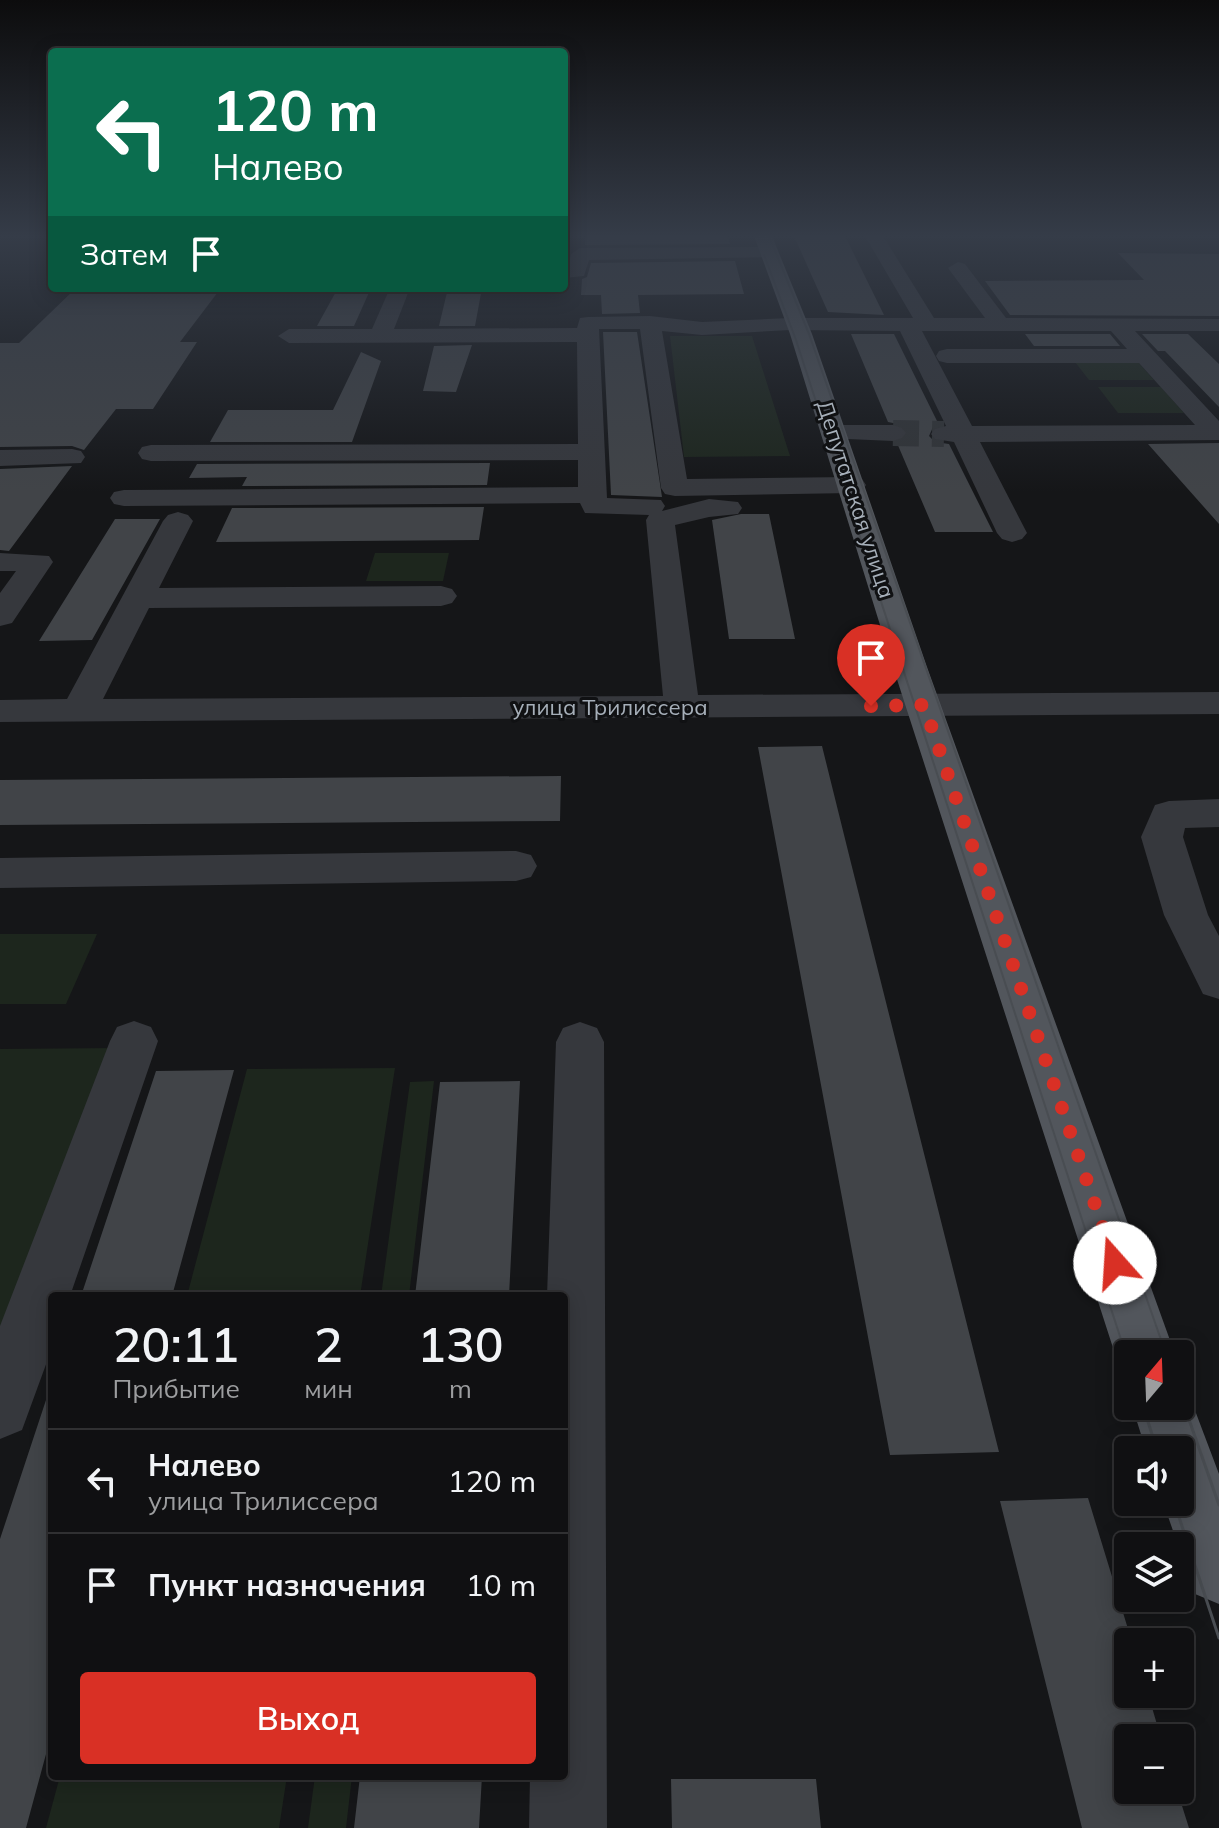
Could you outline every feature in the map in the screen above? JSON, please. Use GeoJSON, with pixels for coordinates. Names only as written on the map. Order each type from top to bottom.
{"type":"FeatureCollection","features":[{"type":"Feature","properties":{"kind":"main road","name":"Депутатская улица"},"geometry":{"type":"LineString","coordinates":[[797,324],[1140,1340]]}},
{"type":"Feature","properties":{"kind":"main road"},"geometry":{"type":"LineString","coordinates":[[1194,1497],[1219,1570]]}},
{"type":"Feature","properties":{"kind":"street"},"geometry":{"type":"LineString","coordinates":[[380,336],[386,321]]}},
{"type":"Feature","properties":{"kind":"street"},"geometry":{"type":"LineString","coordinates":[[917,321],[953,434],[1012,533]]}},
{"type":"Feature","properties":{"kind":"street"},"geometry":{"type":"LineString","coordinates":[[650,322],[675,488],[856,497]]}},
{"type":"Feature","properties":{"kind":"street"},"geometry":{"type":"LineString","coordinates":[[651,506],[595,507],[592,495],[588,323],[650,322],[667,327],[797,324],[1219,325]]}},
{"type":"Feature","properties":{"kind":"street"},"geometry":{"type":"LineString","coordinates":[[953,434],[1216,433],[1117,325]]}},
{"type":"Feature","properties":{"kind":"street"},"geometry":{"type":"LineString","coordinates":[[289,336],[589,335]]}},
{"type":"Feature","properties":{"kind":"street"},"geometry":{"type":"LineString","coordinates":[[947,356],[1146,356]]}},
{"type":"Feature","properties":{"kind":"street"},"geometry":{"type":"LineString","coordinates":[[811,458],[838,445],[893,433]]}},
{"type":"Feature","properties":{"kind":"street"},"geometry":{"type":"LineString","coordinates":[[151,453],[591,452]]}},
{"type":"Feature","properties":{"kind":"street"},"geometry":{"type":"LineString","coordinates":[[0,458],[72,457]]}},
{"type":"Feature","properties":{"kind":"street"},"geometry":{"type":"LineString","coordinates":[[671,459],[703,458]]}},
{"type":"Feature","properties":{"kind":"street"},"geometry":{"type":"LineString","coordinates":[[124,498],[592,495]]}},
{"type":"Feature","properties":{"kind":"street"},"geometry":{"type":"LineString","coordinates":[[682,707],[660,520],[709,508],[856,497]]}},
{"type":"Feature","properties":{"kind":"street"},"geometry":{"type":"LineString","coordinates":[[79,711],[178,521]]}},
{"type":"Feature","properties":{"kind":"street"},"geometry":{"type":"LineString","coordinates":[[0,562],[38,562],[0,616]]}},
{"type":"Feature","properties":{"kind":"street"},"geometry":{"type":"LineString","coordinates":[[138,598],[441,596]]}},
{"type":"Feature","properties":{"kind":"street","name":"улица Трилиссера"},"geometry":{"type":"LineString","coordinates":[[0,711],[1219,703]]}},
{"type":"Feature","properties":{"kind":"street"},"geometry":{"type":"LineString","coordinates":[[1219,813],[1169,815],[1162,837],[1186,915],[1219,981]]}},
{"type":"Feature","properties":{"kind":"street"},"geometry":{"type":"LineString","coordinates":[[0,873],[516,866]]}},
{"type":"Feature","properties":{"kind":"street"},"geometry":{"type":"LineString","coordinates":[[0,1408],[134,1041]]}},
{"type":"Feature","properties":{"kind":"street"},"geometry":{"type":"LineString","coordinates":[[568,1828],[580,1042]]}},
{"type":"Feature","properties":{"kind":"shaded area"},"geometry":{"type":"Polygon","coordinates":[[[670,336],[752,336],[790,456],[684,457],[670,336]]]}},
{"type":"Feature","properties":{"kind":"shaded area"},"geometry":{"type":"Polygon","coordinates":[[[1075,362],[1138,362],[1154,380],[1089,380],[1075,362]]]}},
{"type":"Feature","properties":{"kind":"shaded area"},"geometry":{"type":"Polygon","coordinates":[[[1098,387],[1161,387],[1184,413],[1118,413],[1098,387]]]}},
{"type":"Feature","properties":{"kind":"shaded area"},"geometry":{"type":"Polygon","coordinates":[[[375,553],[449,553],[443,581],[366,581],[375,553]]]}},
{"type":"Feature","properties":{"kind":"shaded area"},"geometry":{"type":"Polygon","coordinates":[[[0,934],[97,934],[66,1004],[0,1004],[0,934]]]}},
{"type":"Feature","properties":{"kind":"shaded area"},"geometry":{"type":"Polygon","coordinates":[[[120,1048],[0,1370],[0,1049],[120,1048]]]}},
{"type":"Feature","properties":{"kind":"shaded area"},"geometry":{"type":"Polygon","coordinates":[[[395,1068],[361,1292],[188,1292],[247,1069],[395,1068]]]}},
{"type":"Feature","properties":{"kind":"shaded area"},"geometry":{"type":"Polygon","coordinates":[[[434,1081],[409,1292],[382,1292],[410,1082],[434,1081]]]}},
{"type":"Feature","properties":{"kind":"shaded area"},"geometry":{"type":"Polygon","coordinates":[[[59,1780],[286,1780],[279,1828],[46,1828],[59,1780]]]}},
{"type":"Feature","properties":{"kind":"shaded area"},"geometry":{"type":"Polygon","coordinates":[[[314,1780],[352,1780],[346,1828],[308,1828],[314,1780]]]}},
{"type":"Feature","properties":{"kind":"building"},"geometry":{"type":"Polygon","coordinates":[[[41,321],[196,321],[180,342],[197,342],[153,409],[116,409],[84,450],[72,446],[0,447],[0,343],[19,343],[41,321]]]}},
{"type":"Feature","properties":{"kind":"building"},"geometry":{"type":"Polygon","coordinates":[[[320,321],[356,321],[354,326],[317,326],[320,321]]]}},
{"type":"Feature","properties":{"kind":"building"},"geometry":{"type":"Polygon","coordinates":[[[440,321],[476,321],[475,326],[439,326],[440,321]]]}},
{"type":"Feature","properties":{"kind":"building"},"geometry":{"type":"Polygon","coordinates":[[[603,332],[637,332],[662,497],[611,495],[603,332]]]}},
{"type":"Feature","properties":{"kind":"building"},"geometry":{"type":"Polygon","coordinates":[[[851,334],[894,334],[939,425],[933,427],[929,436],[935,442],[949,444],[993,532],[935,532],[897,443],[904,440],[908,431],[903,425],[888,422],[851,334]]]}},
{"type":"Feature","properties":{"kind":"building"},"geometry":{"type":"Polygon","coordinates":[[[1025,334],[1110,334],[1120,346],[1034,346],[1025,334]]]}},
{"type":"Feature","properties":{"kind":"building"},"geometry":{"type":"Polygon","coordinates":[[[1142,334],[1188,334],[1219,364],[1219,407],[1165,351],[1158,351],[1142,334]]]}},
{"type":"Feature","properties":{"kind":"building"},"geometry":{"type":"Polygon","coordinates":[[[472,345],[456,392],[423,391],[434,346],[472,345]]]}},
{"type":"Feature","properties":{"kind":"building"},"geometry":{"type":"Polygon","coordinates":[[[361,352],[381,361],[352,442],[210,442],[228,410],[333,410],[361,352]]]}},
{"type":"Feature","properties":{"kind":"building"},"geometry":{"type":"Polygon","coordinates":[[[1219,443],[1219,524],[1148,444],[1219,443]]]}},
{"type":"Feature","properties":{"kind":"building"},"geometry":{"type":"Polygon","coordinates":[[[490,463],[487,485],[242,486],[247,477],[189,478],[197,464],[490,463]]]}},
{"type":"Feature","properties":{"kind":"building"},"geometry":{"type":"Polygon","coordinates":[[[72,466],[9,551],[0,550],[0,469],[72,466]]]}},
{"type":"Feature","properties":{"kind":"building"},"geometry":{"type":"Polygon","coordinates":[[[484,507],[479,540],[216,542],[232,508],[484,507]]]}},
{"type":"Feature","properties":{"kind":"building"},"geometry":{"type":"Polygon","coordinates":[[[741,514],[769,514],[795,639],[729,639],[712,520],[741,514]]]}},
{"type":"Feature","properties":{"kind":"building"},"geometry":{"type":"Polygon","coordinates":[[[115,519],[160,519],[92,640],[39,641],[115,519]]]}},
{"type":"Feature","properties":{"kind":"building"},"geometry":{"type":"Polygon","coordinates":[[[822,746],[999,1452],[890,1455],[758,747],[822,746]]]}},
{"type":"Feature","properties":{"kind":"building"},"geometry":{"type":"Polygon","coordinates":[[[561,776],[560,821],[0,825],[0,780],[561,776]]]}},
{"type":"Feature","properties":{"kind":"building"},"geometry":{"type":"Polygon","coordinates":[[[234,1070],[173,1292],[82,1292],[156,1071],[234,1070]]]}},
{"type":"Feature","properties":{"kind":"building"},"geometry":{"type":"Polygon","coordinates":[[[520,1081],[509,1292],[415,1292],[440,1082],[520,1081]]]}},
{"type":"Feature","properties":{"kind":"building"},"geometry":{"type":"Polygon","coordinates":[[[48,1400],[48,1747],[26,1828],[0,1828],[0,1539],[48,1400]]]}},
{"type":"Feature","properties":{"kind":"building"},"geometry":{"type":"Polygon","coordinates":[[[1088,1498],[1114,1583],[1114,1612],[1123,1612],[1128,1628],[1114,1628],[1114,1708],[1152,1708],[1157,1724],[1114,1724],[1114,1804],[1181,1804],[1189,1828],[1082,1828],[1000,1501],[1088,1498]]]}},
{"type":"Feature","properties":{"kind":"building"},"geometry":{"type":"Polygon","coordinates":[[[671,1779],[816,1779],[821,1828],[672,1828],[671,1779]]]}},
{"type":"Feature","properties":{"kind":"building"},"geometry":{"type":"Polygon","coordinates":[[[360,1780],[482,1780],[479,1828],[354,1828],[360,1780]]]}},
{"type":"Feature","properties":{"kind":"tunnel"},"geometry":{"type":"LineString","coordinates":[[893,433],[944,434]]}},
{"type":"Feature","properties":{"kind":"tram line"},"geometry":{"type":"LineString","coordinates":[[789,321],[1121,1340]]}},
{"type":"Feature","properties":{"kind":"tram line"},"geometry":{"type":"LineString","coordinates":[[804,321],[1161,1340]]}},
{"type":"Feature","properties":{"kind":"tram line"},"geometry":{"type":"LineString","coordinates":[[1147,1420],[1153,1436]]}},
{"type":"Feature","properties":{"kind":"tram line"},"geometry":{"type":"LineString","coordinates":[[1189,1420],[1219,1505]]}},
{"type":"Feature","properties":{"kind":"tram line"},"geometry":{"type":"LineString","coordinates":[[1179,1516],[1219,1638]]}},
{"type":"Feature","properties":{"kind":"route"},"geometry":{"type":"LineString","coordinates":[[871,706],[924,705],[1115,1263]]}}]}
